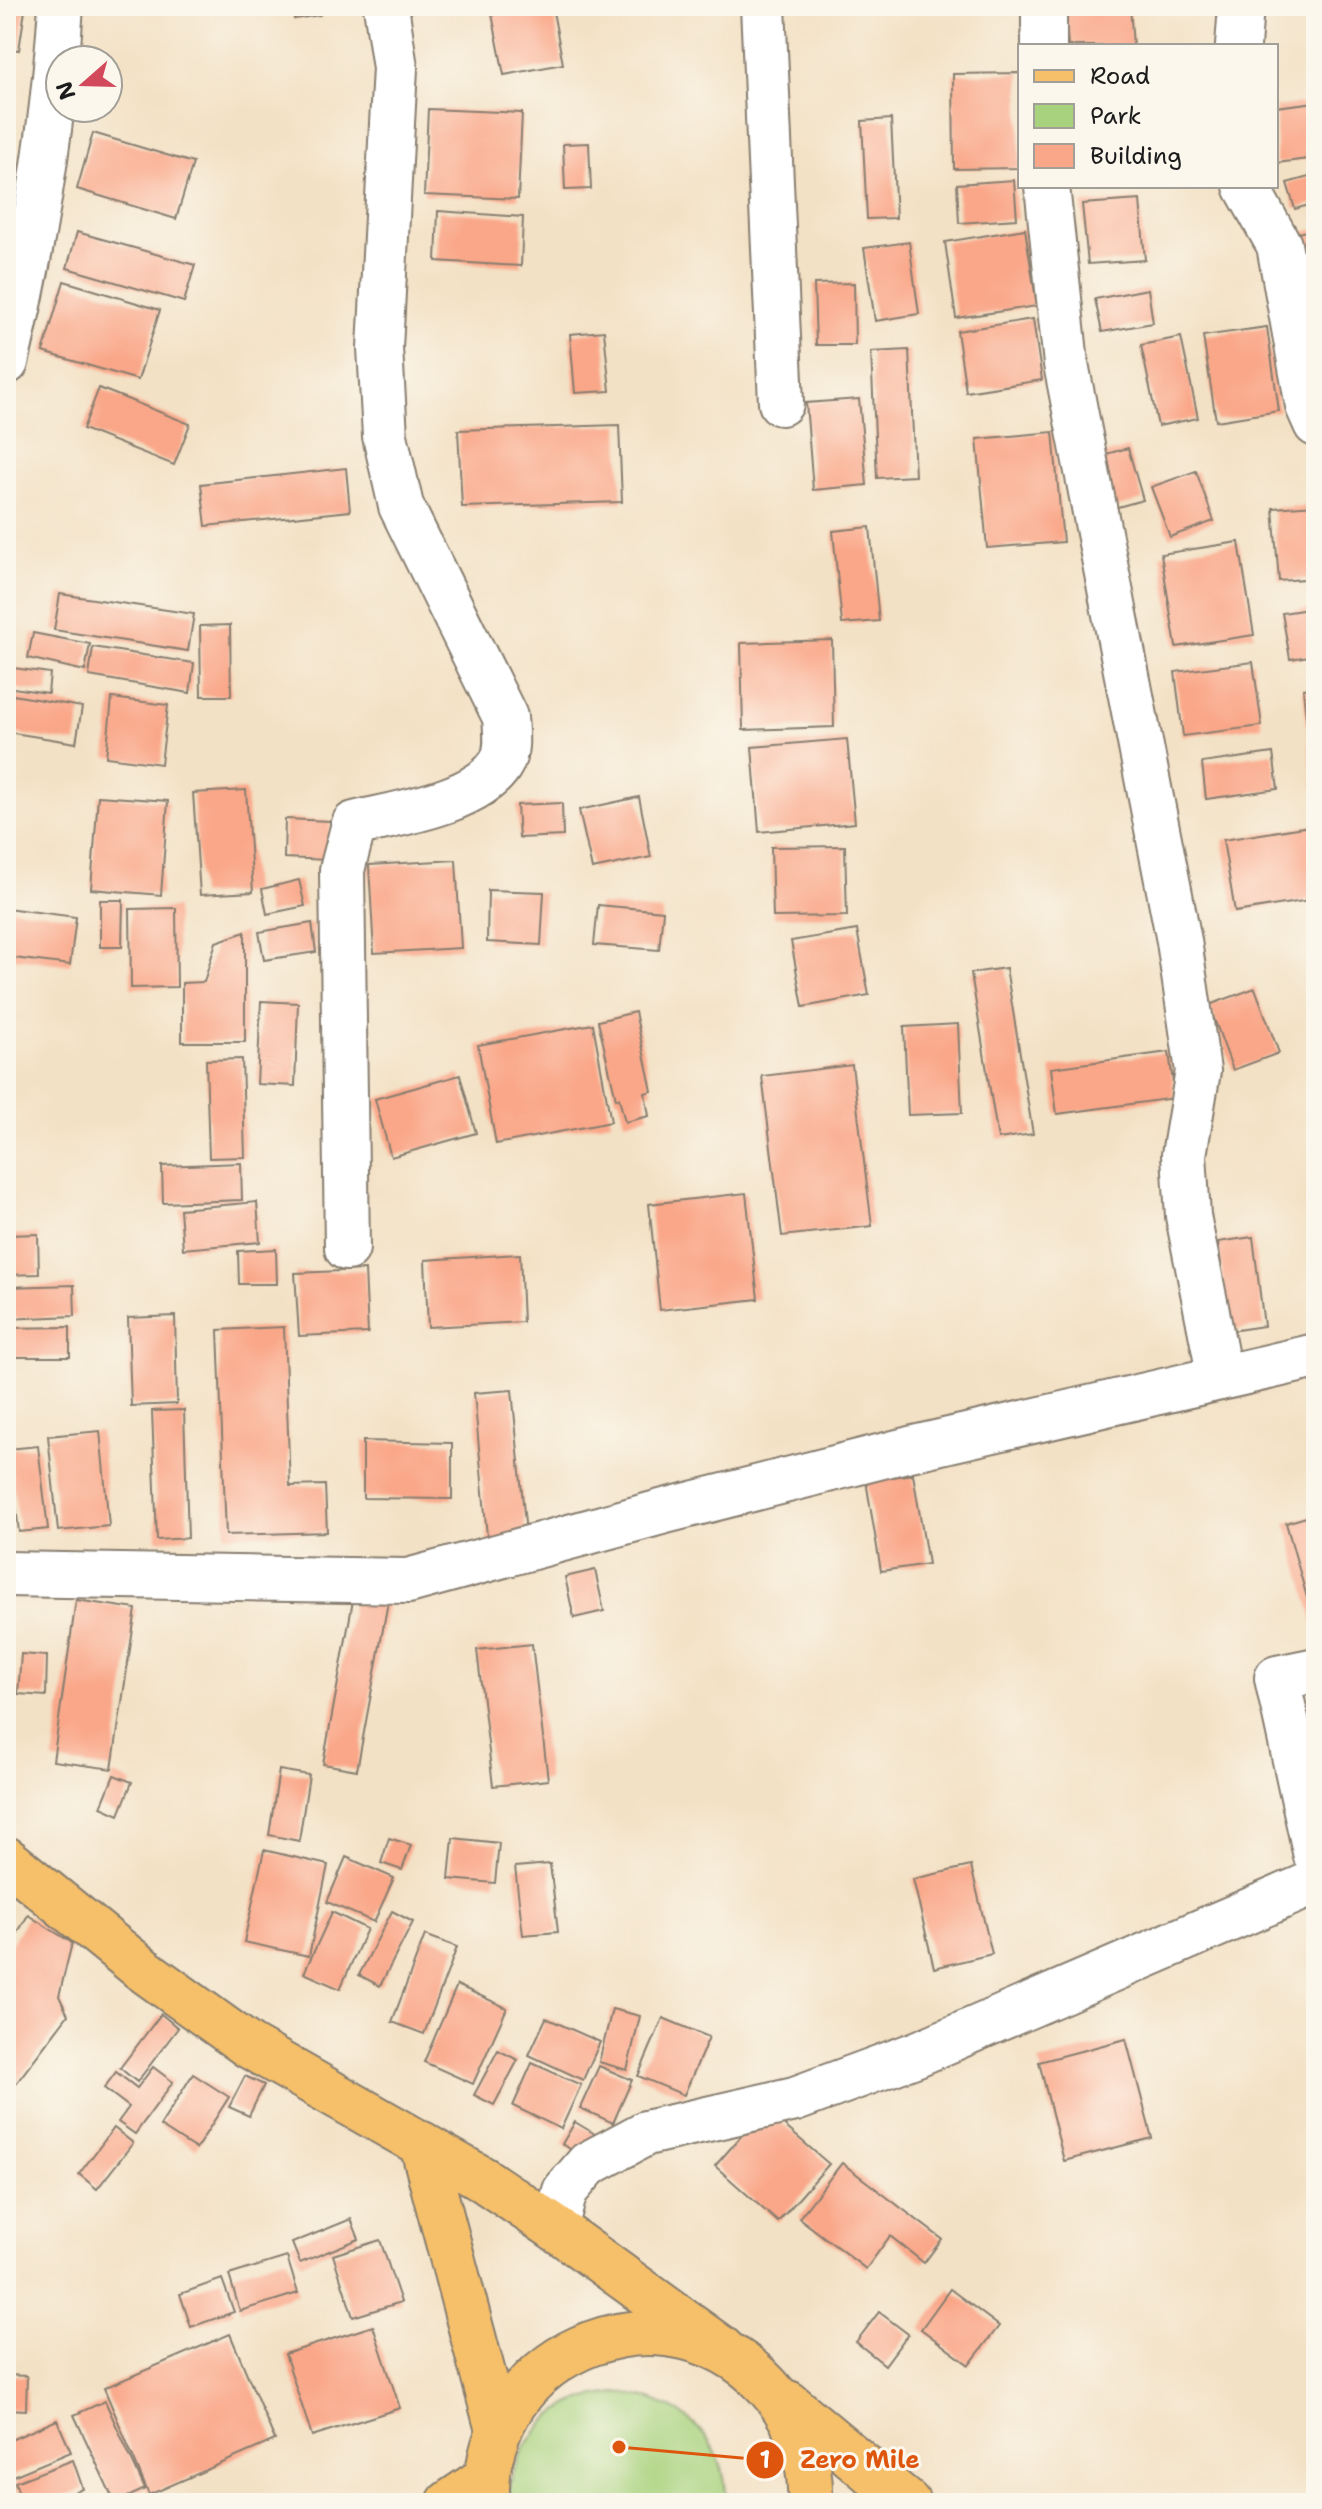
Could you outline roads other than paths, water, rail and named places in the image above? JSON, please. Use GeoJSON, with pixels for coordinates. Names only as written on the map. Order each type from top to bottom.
{"type":"FeatureCollection","features":[{"type":"Feature","properties":{"kind":"main road"},"geometry":{"type":"LineString","coordinates":[[6,1859],[142,1969],[249,2046],[481,2178],[555,2228],[741,2362],[908,2503]]}},
{"type":"Feature","properties":{"kind":"main road"},"geometry":{"type":"LineString","coordinates":[[422,2144],[498,2430]]}},
{"type":"Feature","properties":{"kind":"main road"},"geometry":{"type":"LineString","coordinates":[[449,2503],[486,2491],[498,2430],[532,2380],[555,2361],[609,2336],[639,2332],[669,2334],[698,2341],[726,2353]]}},
{"type":"Feature","properties":{"kind":"main road"},"geometry":{"type":"LineString","coordinates":[[768,2386],[783,2405],[804,2449],[810,2503]]}},
{"type":"Feature","properties":{"kind":"street"},"geometry":{"type":"LineString","coordinates":[[6,362],[26,278],[57,71],[61,6]]}},
{"type":"Feature","properties":{"kind":"street"},"geometry":{"type":"LineString","coordinates":[[347,1248],[342,870],[354,824],[466,792],[487,780],[501,764],[507,745],[505,717],[401,506],[385,436],[380,348],[395,68],[386,6]]}},
{"type":"Feature","properties":{"kind":"street"},"geometry":{"type":"LineString","coordinates":[[763,6],[781,403]]}},
{"type":"Feature","properties":{"kind":"street"},"geometry":{"type":"LineString","coordinates":[[1044,6],[1044,44]]}},
{"type":"Feature","properties":{"kind":"street"},"geometry":{"type":"LineString","coordinates":[[1238,44],[1241,6]]}},
{"type":"Feature","properties":{"kind":"street"},"geometry":{"type":"LineString","coordinates":[[1047,188],[1066,364],[1179,941],[1196,1057],[1198,1071],[1184,1155],[1188,1216],[1220,1378]]}},
{"type":"Feature","properties":{"kind":"street"},"geometry":{"type":"LineString","coordinates":[[1247,188],[1279,245],[1308,406],[1316,424]]}},
{"type":"Feature","properties":{"kind":"street"},"geometry":{"type":"LineString","coordinates":[[6,1574],[408,1581],[879,1457],[1316,1356]]}},
{"type":"Feature","properties":{"kind":"street"},"geometry":{"type":"LineString","coordinates":[[1316,1670],[1277,1678],[1316,1856]]}},
{"type":"Feature","properties":{"kind":"street"},"geometry":{"type":"LineString","coordinates":[[555,2228],[565,2191],[588,2164],[646,2133],[795,2099],[917,2054],[1316,1882]]}},
{"type":"Feature","properties":{"kind":"place","name":"Zero Mile"},"geometry":{"type":"Point","coordinates":[619,2447]}}]}
